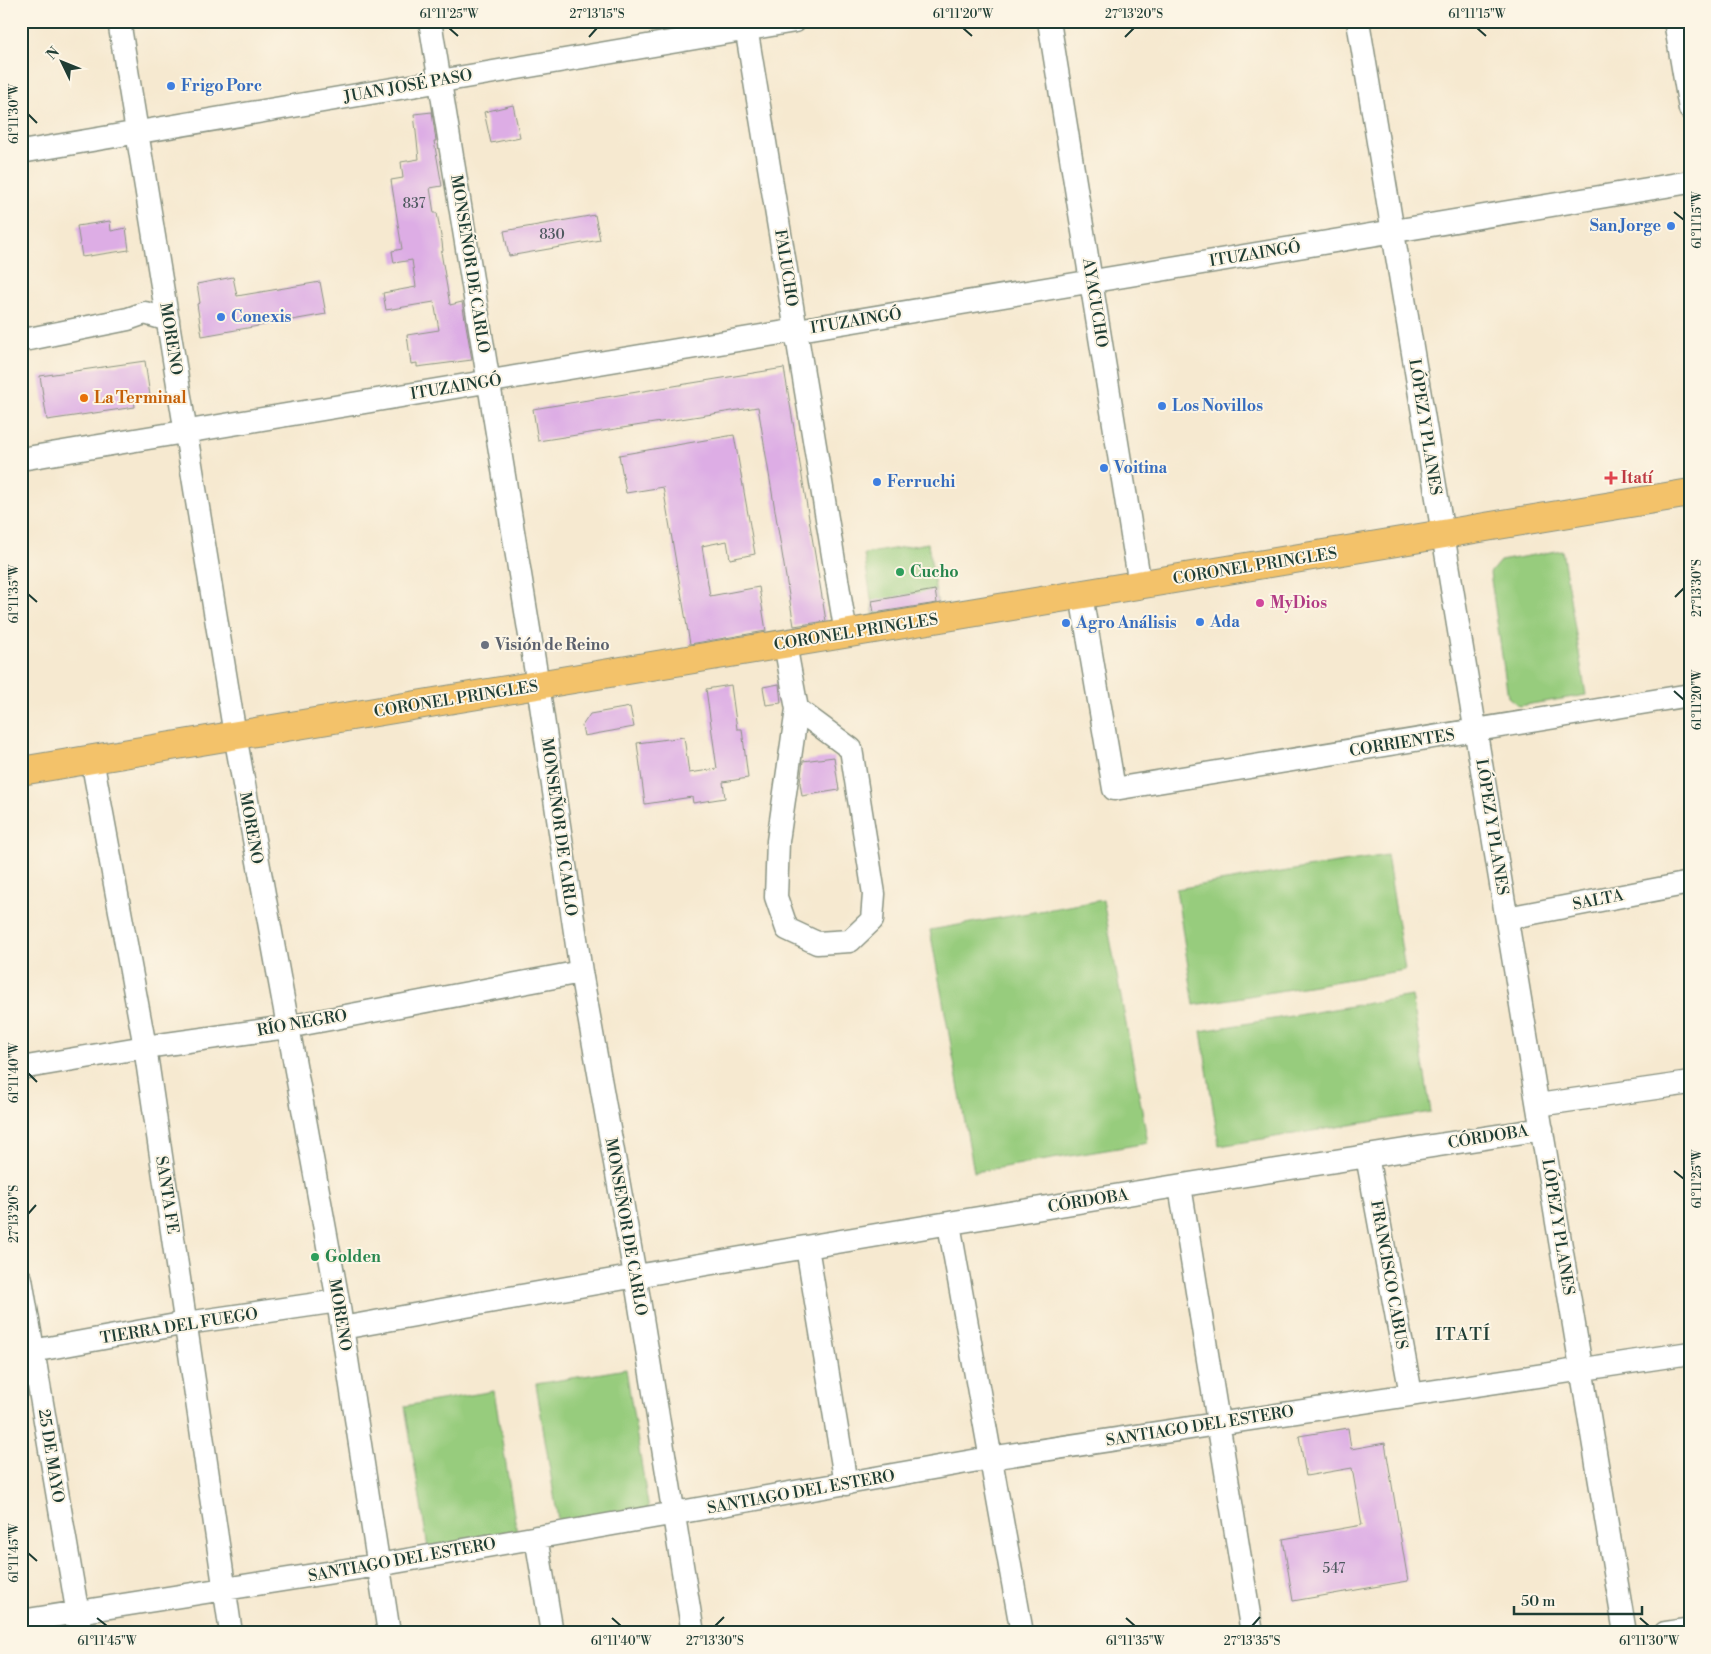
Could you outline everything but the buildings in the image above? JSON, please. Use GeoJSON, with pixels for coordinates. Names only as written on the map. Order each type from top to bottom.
{"type":"FeatureCollection","features":[{"type":"Feature","properties":{"kind":"main road","name":"CORONEL PRINGLES"},"geometry":{"type":"LineString","coordinates":[[21,771],[1690,493]]}},
{"type":"Feature","properties":{"kind":"street","name":"MORENO"},"geometry":{"type":"LineString","coordinates":[[119,21],[235,736],[338,1301],[389,1633]]}},
{"type":"Feature","properties":{"kind":"street","name":"MONSEÑOR DE CARLO"},"geometry":{"type":"LineString","coordinates":[[430,21],[538,685],[581,972],[635,1275],[693,1633]]}},
{"type":"Feature","properties":{"kind":"street","name":"JUAN JOSÉ PASO"},"geometry":{"type":"LineString","coordinates":[[21,152],[440,81],[746,25],[795,21]]}},
{"type":"Feature","properties":{"kind":"street","name":"AYACUCHO"},"geometry":{"type":"LineString","coordinates":[[1049,21],[1140,585]]}},
{"type":"Feature","properties":{"kind":"street","name":"LÓPEZ Y PLANES"},"geometry":{"type":"LineString","coordinates":[[1358,21],[1626,1633]]}},
{"type":"Feature","properties":{"kind":"street"},"geometry":{"type":"LineString","coordinates":[[1675,21],[1690,109]]}},
{"type":"Feature","properties":{"kind":"street","name":"FALUCHO"},"geometry":{"type":"LineString","coordinates":[[746,25],[846,634]]}},
{"type":"Feature","properties":{"kind":"street","name":"ITUZAINGÓ"},"geometry":{"type":"LineString","coordinates":[[21,459],[1690,182]]}},
{"type":"Feature","properties":{"kind":"street"},"geometry":{"type":"LineString","coordinates":[[21,338],[29,339],[128,319],[145,313],[168,320]]}},
{"type":"Feature","properties":{"kind":"street","name":"CORRIENTES"},"geometry":{"type":"LineString","coordinates":[[1081,594],[1114,789],[1690,695]]}},
{"type":"Feature","properties":{"kind":"street"},"geometry":{"type":"LineString","coordinates":[[785,644],[797,709],[778,841],[776,898],[787,929],[817,943],[850,941],[872,920],[874,894],[851,749],[797,709]]}},
{"type":"Feature","properties":{"kind":"street","name":"SANTA FE"},"geometry":{"type":"LineString","coordinates":[[92,759],[145,1047],[231,1633]]}},
{"type":"Feature","properties":{"kind":"street","name":"SALTA"},"geometry":{"type":"LineString","coordinates":[[1506,918],[1690,883]]}},
{"type":"Feature","properties":{"kind":"street","name":"RÍO NEGRO"},"geometry":{"type":"LineString","coordinates":[[21,1068],[145,1047],[287,1027],[581,972]]}},
{"type":"Feature","properties":{"kind":"street","name":"CÓRDOBA"},"geometry":{"type":"LineString","coordinates":[[1538,1105],[1690,1083]]}},
{"type":"Feature","properties":{"kind":"street","name":"CÓRDOBA"},"geometry":{"type":"LineString","coordinates":[[635,1275],[1542,1129]]}},
{"type":"Feature","properties":{"kind":"street","name":"FRANCISCO CABUS"},"geometry":{"type":"LineString","coordinates":[[1367,1156],[1411,1394]]}},
{"type":"Feature","properties":{"kind":"street"},"geometry":{"type":"LineString","coordinates":[[1180,1186],[1252,1633]]}},
{"type":"Feature","properties":{"kind":"street"},"geometry":{"type":"LineString","coordinates":[[950,1224],[1022,1633]]}},
{"type":"Feature","properties":{"kind":"street"},"geometry":{"type":"LineString","coordinates":[[807,1247],[846,1484]]}},
{"type":"Feature","properties":{"kind":"street"},"geometry":{"type":"LineString","coordinates":[[342,1328],[635,1275]]}},
{"type":"Feature","properties":{"kind":"street","name":"25 DE MAYO"},"geometry":{"type":"LineString","coordinates":[[21,1279],[28,1352],[79,1622]]}},
{"type":"Feature","properties":{"kind":"street","name":"TIERRA DEL FUEGO"},"geometry":{"type":"LineString","coordinates":[[28,1352],[187,1323],[338,1301]]}},
{"type":"Feature","properties":{"kind":"street","name":"SANTIAGO DEL ESTERO"},"geometry":{"type":"LineString","coordinates":[[21,1621],[79,1622],[224,1589],[673,1515],[990,1458],[1690,1353]]}},
{"type":"Feature","properties":{"kind":"street"},"geometry":{"type":"LineString","coordinates":[[536,1537],[552,1633]]}},
{"type":"Feature","properties":{"kind":"street"},"geometry":{"type":"LineString","coordinates":[[1665,1633],[1690,1629]]}},
{"type":"Feature","properties":{"kind":"green space","name":"Cucho"},"geometry":{"type":"Polygon","coordinates":[[[928,543],[938,606],[874,617],[864,554],[928,543]]]}},
{"type":"Feature","properties":{"kind":"green space"},"geometry":{"type":"Polygon","coordinates":[[[1562,550],[1586,695],[1519,706],[1508,697],[1490,573],[1500,561],[1562,550]]]}},
{"type":"Feature","properties":{"kind":"green space"},"geometry":{"type":"Polygon","coordinates":[[[1387,855],[1405,970],[1194,1005],[1176,889],[1387,855]]]}},
{"type":"Feature","properties":{"kind":"green space"},"geometry":{"type":"Polygon","coordinates":[[[1103,900],[1148,1143],[974,1172],[930,930],[1103,900]]]}},
{"type":"Feature","properties":{"kind":"green space"},"geometry":{"type":"Polygon","coordinates":[[[1412,996],[1431,1112],[1219,1146],[1201,1031],[1412,996]]]}},
{"type":"Feature","properties":{"kind":"green space"},"geometry":{"type":"Polygon","coordinates":[[[626,1369],[649,1511],[559,1526],[536,1384],[626,1369]]]}},
{"type":"Feature","properties":{"kind":"green space"},"geometry":{"type":"Polygon","coordinates":[[[494,1391],[517,1533],[428,1548],[405,1406],[494,1391]]]}},
{"type":"Feature","properties":{"kind":"place","name":"Frigo Porc"},"geometry":{"type":"Point","coordinates":[171,86]}},
{"type":"Feature","properties":{"kind":"place","name":"San Jorge"},"geometry":{"type":"Point","coordinates":[1671,226]}},
{"type":"Feature","properties":{"kind":"place","name":"Conexis"},"geometry":{"type":"Point","coordinates":[221,317]}},
{"type":"Feature","properties":{"kind":"place","name":"La Terminal"},"geometry":{"type":"Point","coordinates":[84,398]}},
{"type":"Feature","properties":{"kind":"place","name":"Los Novillos"},"geometry":{"type":"Point","coordinates":[1162,406]}},
{"type":"Feature","properties":{"kind":"place","name":"Voitina"},"geometry":{"type":"Point","coordinates":[1104,468]}},
{"type":"Feature","properties":{"kind":"place","name":"Itatí"},"geometry":{"type":"Point","coordinates":[1611,478]}},
{"type":"Feature","properties":{"kind":"place","name":"Ferruchi"},"geometry":{"type":"Point","coordinates":[877,482]}},
{"type":"Feature","properties":{"kind":"place","name":"Cucho"},"geometry":{"type":"Point","coordinates":[900,572]}},
{"type":"Feature","properties":{"kind":"place","name":"MyDios"},"geometry":{"type":"Point","coordinates":[1260,603]}},
{"type":"Feature","properties":{"kind":"place","name":"Ada"},"geometry":{"type":"Point","coordinates":[1200,622]}},
{"type":"Feature","properties":{"kind":"place","name":"Agro Análisis"},"geometry":{"type":"Point","coordinates":[1066,623]}},
{"type":"Feature","properties":{"kind":"place","name":"Visión de Reino"},"geometry":{"type":"Point","coordinates":[485,645]}},
{"type":"Feature","properties":{"kind":"place","name":"Golden"},"geometry":{"type":"Point","coordinates":[315,1257]}},
{"type":"Feature","properties":{"kind":"district","name":"ITATÍ"},"geometry":{"type":"Point","coordinates":[1463,1334]}}]}
